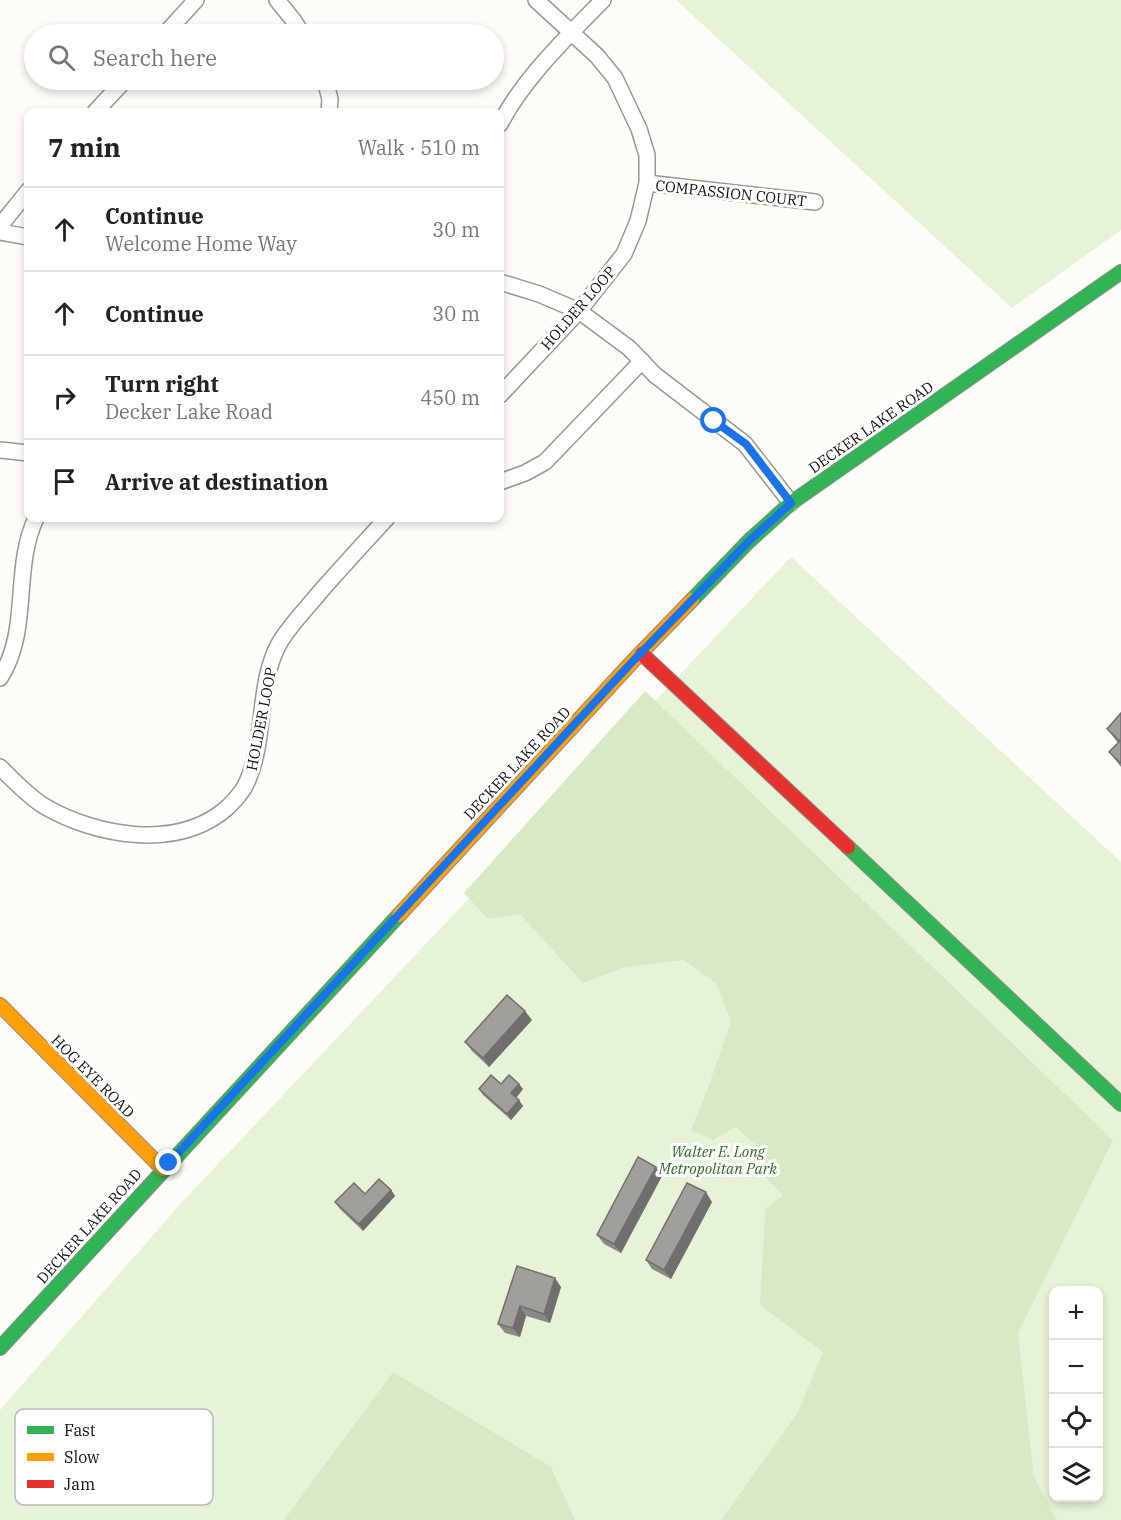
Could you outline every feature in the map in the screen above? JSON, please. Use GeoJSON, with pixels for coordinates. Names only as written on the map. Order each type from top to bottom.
{"type":"FeatureCollection","features":[{"type":"Feature","properties":{"kind":"main road","name":"DECKER LAKE ROAD"},"geometry":{"type":"LineString","coordinates":[[0,1348],[163,1169],[749,541],[791,503],[1121,272]]}},
{"type":"Feature","properties":{"kind":"main road"},"geometry":{"type":"LineString","coordinates":[[642,654],[1121,1104]]}},
{"type":"Feature","properties":{"kind":"main road","name":"HOG EYE ROAD"},"geometry":{"type":"LineString","coordinates":[[0,1005],[163,1169]]}},
{"type":"Feature","properties":{"kind":"street"},"geometry":{"type":"LineString","coordinates":[[174,24],[196,0]]}},
{"type":"Feature","properties":{"kind":"street"},"geometry":{"type":"LineString","coordinates":[[277,0],[296,24]]}},
{"type":"Feature","properties":{"kind":"street","name":"HOLDER LOOP"},"geometry":{"type":"LineString","coordinates":[[504,391],[579,311],[624,254],[638,221],[647,183],[647,155],[639,129],[615,78],[597,56],[536,0]]}},
{"type":"Feature","properties":{"kind":"street"},"geometry":{"type":"LineString","coordinates":[[504,118],[520,92],[603,0]]}},
{"type":"Feature","properties":{"kind":"street"},"geometry":{"type":"LineString","coordinates":[[99,108],[116,90]]}},
{"type":"Feature","properties":{"kind":"street"},"geometry":{"type":"LineString","coordinates":[[328,90],[329,108]]}},
{"type":"Feature","properties":{"kind":"street","name":"COMPASSION COURT"},"geometry":{"type":"LineString","coordinates":[[647,183],[815,202]]}},
{"type":"Feature","properties":{"kind":"street"},"geometry":{"type":"LineString","coordinates":[[0,226],[24,196]]}},
{"type":"Feature","properties":{"kind":"street"},"geometry":{"type":"LineString","coordinates":[[0,232],[24,236]]}},
{"type":"Feature","properties":{"kind":"street"},"geometry":{"type":"LineString","coordinates":[[504,283],[539,294],[579,311],[629,348],[655,375],[746,444],[791,503]]}},
{"type":"Feature","properties":{"kind":"street"},"geometry":{"type":"LineString","coordinates":[[504,481],[545,462],[642,361]]}},
{"type":"Feature","properties":{"kind":"street"},"geometry":{"type":"LineString","coordinates":[[0,450],[24,453]]}},
{"type":"Feature","properties":{"kind":"street"},"geometry":{"type":"LineString","coordinates":[[0,678],[15,646],[24,558],[27,540],[34,522]]}},
{"type":"Feature","properties":{"kind":"street","name":"HOLDER LOOP"},"geometry":{"type":"LineString","coordinates":[[0,767],[44,806],[69,819],[103,829],[137,834],[170,834],[195,828],[216,818],[235,801],[247,784],[253,765],[267,678],[280,641],[383,522]]}},
{"type":"Feature","properties":{"kind":"green space"},"geometry":{"type":"Polygon","coordinates":[[[676,0],[1121,0],[1121,230],[1012,308],[676,0]]]}},
{"type":"Feature","properties":{"kind":"green space","name":"Walter E. Long Metropolitan Park"},"geometry":{"type":"Polygon","coordinates":[[[791,557],[1121,862],[1121,1520],[0,1520],[0,1410],[183,1201],[791,557]]]}},
{"type":"Feature","properties":{"kind":"green space"},"geometry":{"type":"Polygon","coordinates":[[[645,691],[1113,1140],[1018,1333],[1034,1477],[1057,1520],[721,1520],[798,1412],[823,1352],[760,1305],[765,1209],[783,1195],[760,1172],[760,1149],[736,1127],[713,1140],[691,1130],[731,1021],[716,983],[684,960],[625,967],[583,983],[520,914],[488,919],[464,893],[645,691]]]}},
{"type":"Feature","properties":{"kind":"green space"},"geometry":{"type":"Polygon","coordinates":[[[393,1372],[551,1467],[575,1520],[284,1520],[393,1372]]]}},
{"type":"Feature","properties":{"kind":"building"},"geometry":{"type":"Polygon","coordinates":[[[1121,713],[1121,763],[1109,752],[1120,741],[1107,729],[1121,713]]]}},
{"type":"Feature","properties":{"kind":"building"},"geometry":{"type":"Polygon","coordinates":[[[507,995],[525,1011],[483,1058],[465,1042],[507,995]]]}},
{"type":"Feature","properties":{"kind":"building"},"geometry":{"type":"Polygon","coordinates":[[[491,1075],[501,1084],[509,1075],[519,1084],[511,1093],[519,1100],[507,1114],[479,1089],[491,1075]]]}},
{"type":"Feature","properties":{"kind":"building"},"geometry":{"type":"Polygon","coordinates":[[[638,1157],[656,1167],[614,1244],[597,1235],[638,1157]]]}},
{"type":"Feature","properties":{"kind":"building"},"geometry":{"type":"Polygon","coordinates":[[[379,1179],[391,1190],[359,1224],[335,1202],[354,1183],[365,1194],[379,1179]]]}},
{"type":"Feature","properties":{"kind":"building"},"geometry":{"type":"Polygon","coordinates":[[[687,1183],[706,1192],[664,1270],[646,1260],[687,1183]]]}},
{"type":"Feature","properties":{"kind":"building"},"geometry":{"type":"Polygon","coordinates":[[[517,1266],[555,1278],[544,1314],[520,1306],[513,1328],[498,1324],[517,1266]]]}},
{"type":"Feature","properties":{"kind":"traffic: fast"},"geometry":{"type":"LineString","coordinates":[[692,600],[749,541],[791,503],[1121,272]]}},
{"type":"Feature","properties":{"kind":"traffic: fast"},"geometry":{"type":"LineString","coordinates":[[848,847],[1121,1104]]}},
{"type":"Feature","properties":{"kind":"traffic: fast"},"geometry":{"type":"LineString","coordinates":[[0,1348],[399,915]]}},
{"type":"Feature","properties":{"kind":"traffic: slow"},"geometry":{"type":"LineString","coordinates":[[399,915],[692,600]]}},
{"type":"Feature","properties":{"kind":"traffic: slow"},"geometry":{"type":"LineString","coordinates":[[0,1005],[163,1169]]}},
{"type":"Feature","properties":{"kind":"traffic: jam"},"geometry":{"type":"LineString","coordinates":[[642,654],[848,847]]}},
{"type":"Feature","properties":{"kind":"route"},"geometry":{"type":"LineString","coordinates":[[169,1163],[633,661],[749,541],[791,503],[746,444],[714,421]]}}]}
